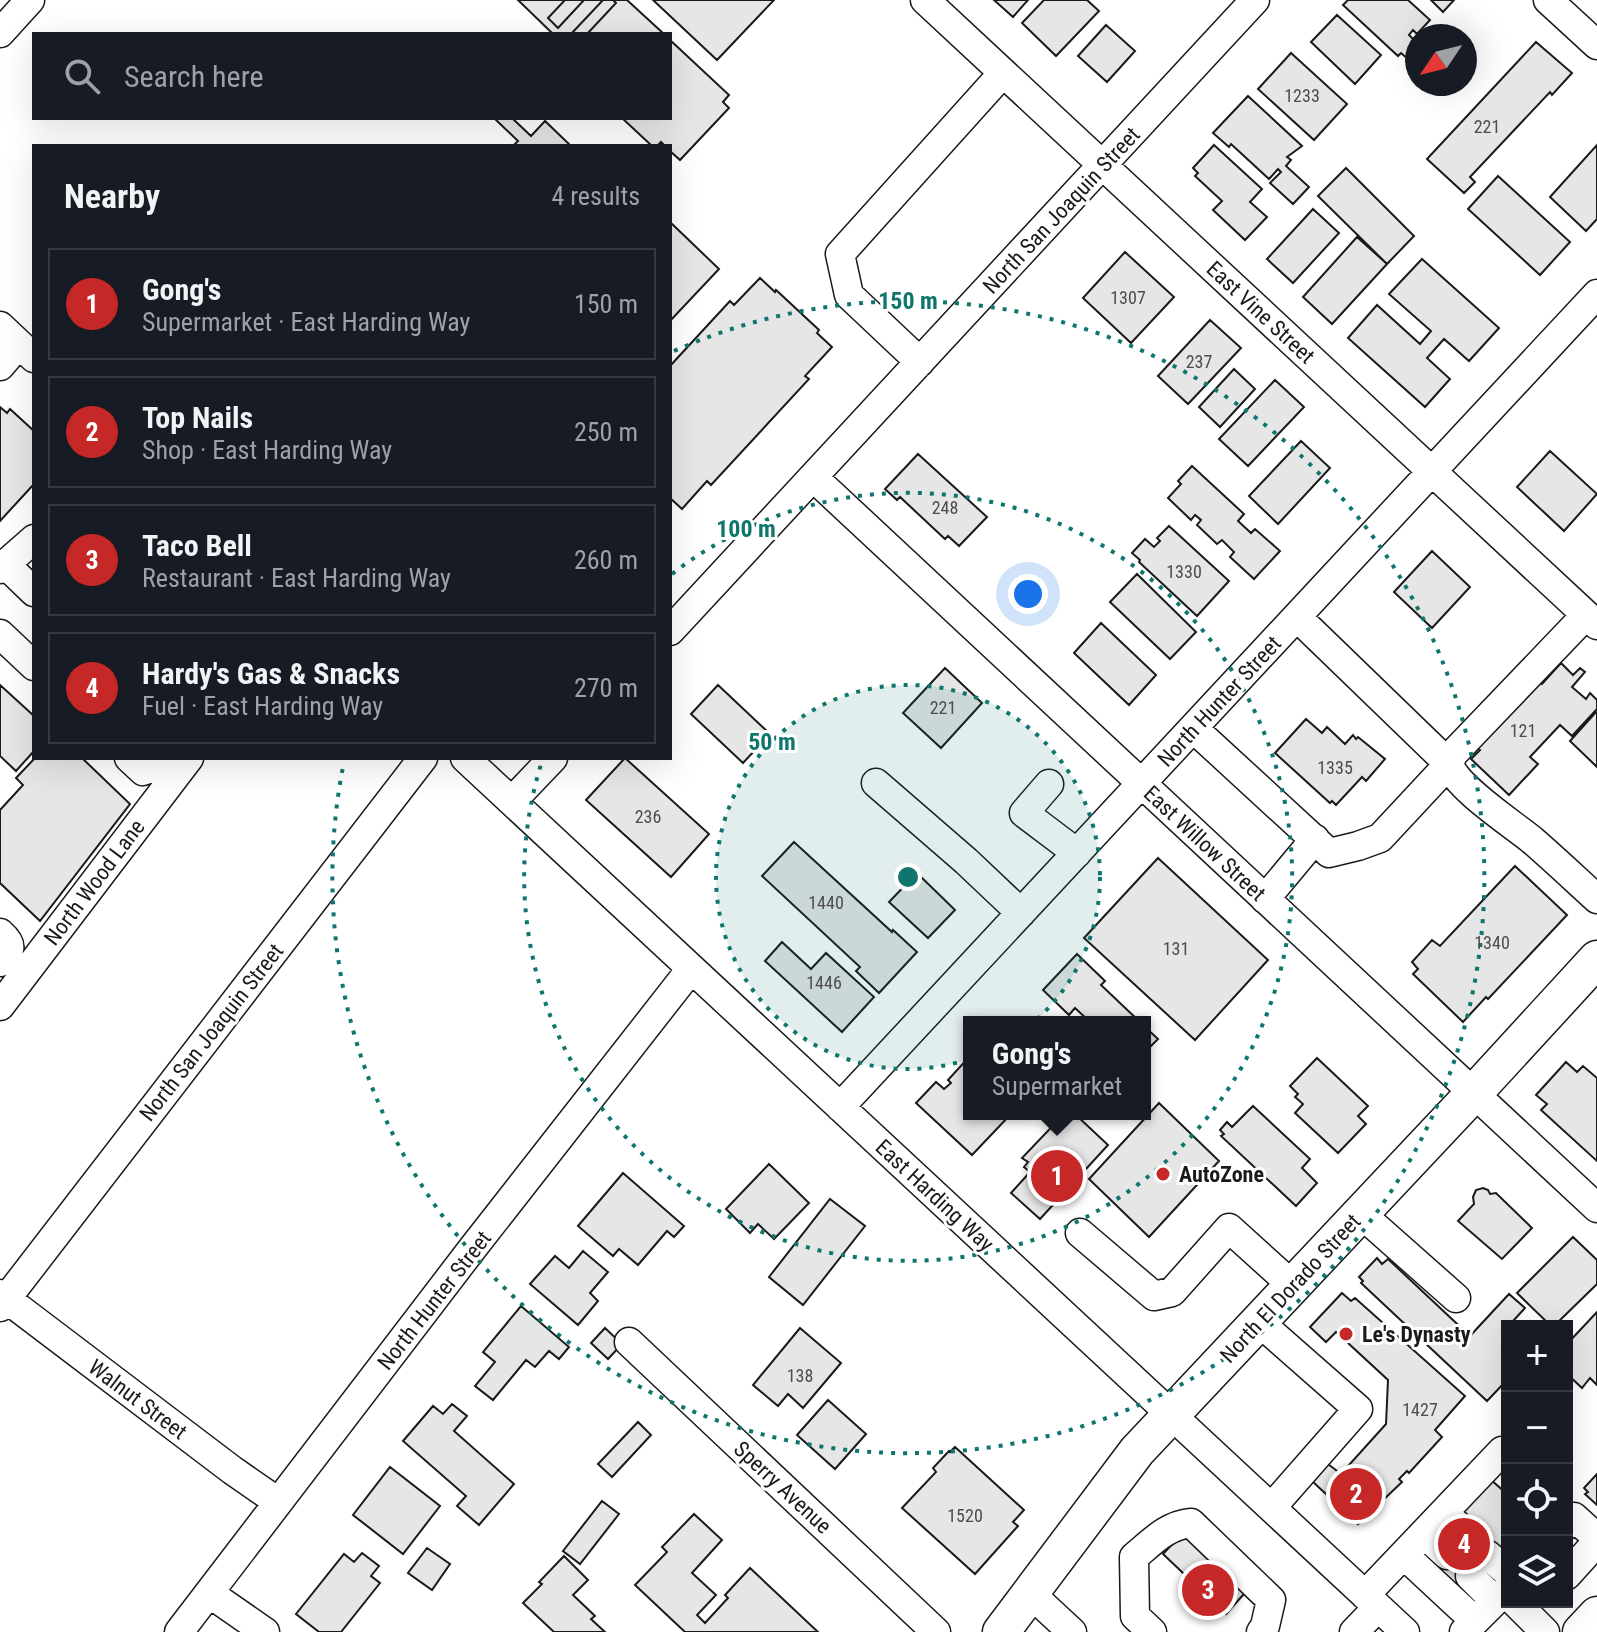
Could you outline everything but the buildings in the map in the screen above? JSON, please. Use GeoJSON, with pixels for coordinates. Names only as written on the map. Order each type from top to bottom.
{"type":"FeatureCollection","features":[{"type":"Feature","properties":{"kind":"main road","name":"North El Dorado Street"},"geometry":{"type":"LineString","coordinates":[[1001,1632],[1137,1451],[1597,959]]}},
{"type":"Feature","properties":{"kind":"main road"},"geometry":{"type":"LineString","coordinates":[[1581,1632],[1597,1615]]}},
{"type":"Feature","properties":{"kind":"street"},"geometry":{"type":"LineString","coordinates":[[0,33],[30,0]]}},
{"type":"Feature","properties":{"kind":"street","name":"East Vine Street"},"geometry":{"type":"LineString","coordinates":[[925,0],[1592,620]]}},
{"type":"Feature","properties":{"kind":"street","name":"North San Joaquin Street"},"geometry":{"type":"LineString","coordinates":[[674,618],[813,477],[1255,0]]}},
{"type":"Feature","properties":{"kind":"street"},"geometry":{"type":"LineString","coordinates":[[1555,2],[1597,45]]}},
{"type":"Feature","properties":{"kind":"street"},"geometry":{"type":"LineString","coordinates":[[920,362],[849,295],[840,254],[1003,73]]}},
{"type":"Feature","properties":{"kind":"street","name":"North Hunter Street"},"geometry":{"type":"LineString","coordinates":[[840,1107],[1597,294]]}},
{"type":"Feature","properties":{"kind":"street"},"geometry":{"type":"LineString","coordinates":[[0,366],[18,343]]}},
{"type":"Feature","properties":{"kind":"street","name":"East Willow Street"},"geometry":{"type":"LineString","coordinates":[[813,477],[1597,1208]]}},
{"type":"Feature","properties":{"kind":"street"},"geometry":{"type":"LineString","coordinates":[[32,541],[2,567],[32,590]]}},
{"type":"Feature","properties":{"kind":"street"},"geometry":{"type":"LineString","coordinates":[[1297,617],[1449,764],[1452,773],[1597,899]]}},
{"type":"Feature","properties":{"kind":"street"},"geometry":{"type":"LineString","coordinates":[[1193,728],[1329,853],[1358,846],[1380,838],[1449,764],[1453,754],[1592,620]]}},
{"type":"Feature","properties":{"kind":"street"},"geometry":{"type":"LineString","coordinates":[[0,634],[32,664]]}},
{"type":"Feature","properties":{"kind":"street"},"geometry":{"type":"LineString","coordinates":[[131,760],[143,771],[159,760]]}},
{"type":"Feature","properties":{"kind":"street","name":"North Wood Lane"},"geometry":{"type":"LineString","coordinates":[[0,1006],[187,760]]}},
{"type":"Feature","properties":{"kind":"street","name":"North San Joaquin Street"},"geometry":{"type":"LineString","coordinates":[[2,1300],[421,760]]}},
{"type":"Feature","properties":{"kind":"street","name":"East Harding Way"},"geometry":{"type":"LineString","coordinates":[[467,760],[1405,1632]]}},
{"type":"Feature","properties":{"kind":"street"},"geometry":{"type":"LineString","coordinates":[[512,801],[551,760]]}},
{"type":"Feature","properties":{"kind":"street"},"geometry":{"type":"LineString","coordinates":[[876,783],[1021,913]]}},
{"type":"Feature","properties":{"kind":"street"},"geometry":{"type":"LineString","coordinates":[[1049,784],[1024,813],[1077,853]]}},
{"type":"Feature","properties":{"kind":"street"},"geometry":{"type":"LineString","coordinates":[[1265,899],[1315,839]]}},
{"type":"Feature","properties":{"kind":"street"},"geometry":{"type":"LineString","coordinates":[[0,933],[8,940],[10,947],[9,953],[0,962]]}},
{"type":"Feature","properties":{"kind":"street","name":"North Hunter Street"},"geometry":{"type":"LineString","coordinates":[[179,1632],[691,969]]}},
{"type":"Feature","properties":{"kind":"street"},"geometry":{"type":"LineString","coordinates":[[1360,1213],[1456,1298]]}},
{"type":"Feature","properties":{"kind":"street"},"geometry":{"type":"LineString","coordinates":[[1080,1233],[1154,1296],[1172,1292],[1229,1228],[1292,1285]]}},
{"type":"Feature","properties":{"kind":"street","name":"Walnut Street"},"geometry":{"type":"LineString","coordinates":[[2,1300],[278,1502]]}},
{"type":"Feature","properties":{"kind":"street"},"geometry":{"type":"LineString","coordinates":[[1258,1321],[1358,1409],[1272,1507]]}},
{"type":"Feature","properties":{"kind":"street","name":"Sperry Avenue"},"geometry":{"type":"LineString","coordinates":[[629,1342],[936,1632]]}},
{"type":"Feature","properties":{"kind":"street"},"geometry":{"type":"LineString","coordinates":[[1354,1632],[1404,1555],[1501,1452]]}},
{"type":"Feature","properties":{"kind":"street"},"geometry":{"type":"LineString","coordinates":[[1444,1513],[1466,1533]]}},
{"type":"Feature","properties":{"kind":"street"},"geometry":{"type":"LineString","coordinates":[[1573,1521],[1597,1540],[1573,1568]]}},
{"type":"Feature","properties":{"kind":"street"},"geometry":{"type":"LineString","coordinates":[[1135,1619],[1134,1557],[1165,1531],[1191,1523],[1271,1600],[1261,1632]]}},
{"type":"Feature","properties":{"kind":"street"},"geometry":{"type":"LineString","coordinates":[[1424,1534],[1447,1555]]}},
{"type":"Feature","properties":{"kind":"street"},"geometry":{"type":"LineString","coordinates":[[1404,1555],[1501,1598]]}},
{"type":"Feature","properties":{"kind":"street"},"geometry":{"type":"LineString","coordinates":[[209,1593],[265,1632]]}},
{"type":"Feature","properties":{"kind":"street"},"geometry":{"type":"LineString","coordinates":[[1030,1593],[1072,1632]]}},
{"type":"Feature","properties":{"kind":"place","name":"AutoZone"},"geometry":{"type":"Point","coordinates":[1163,1174]}},
{"type":"Feature","properties":{"kind":"place","name":"Gong's"},"geometry":{"type":"Point","coordinates":[1057,1176]}},
{"type":"Feature","properties":{"kind":"place","name":"Le's Dynasty"},"geometry":{"type":"Point","coordinates":[1346,1334]}},
{"type":"Feature","properties":{"kind":"place","name":"Top Nails"},"geometry":{"type":"Point","coordinates":[1356,1494]}},
{"type":"Feature","properties":{"kind":"place","name":"Hardy's Gas & Snacks"},"geometry":{"type":"Point","coordinates":[1464,1544]}},
{"type":"Feature","properties":{"kind":"place","name":"Taco Bell"},"geometry":{"type":"Point","coordinates":[1208,1590]}}]}
